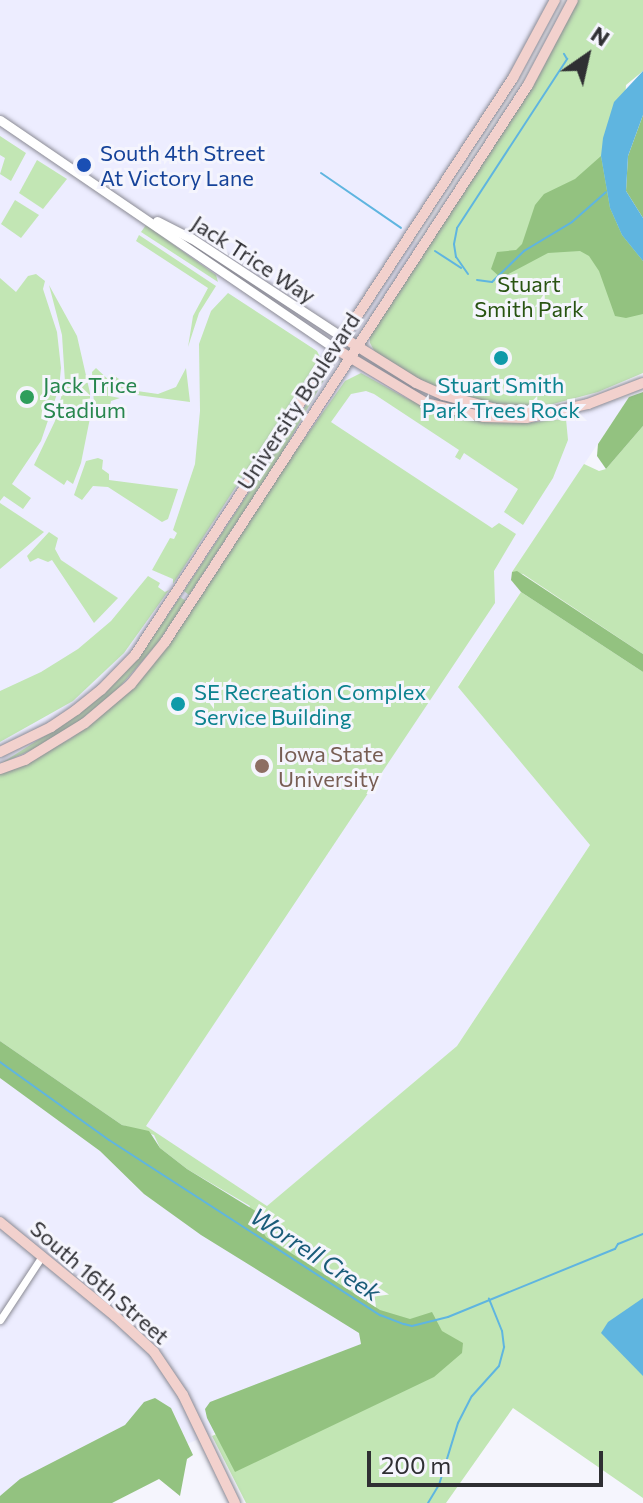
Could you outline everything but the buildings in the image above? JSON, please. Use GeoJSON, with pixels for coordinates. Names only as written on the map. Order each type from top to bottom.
{"type":"FeatureCollection","features":[{"type":"Feature","properties":{"kind":"main road","name":"University Boulevard"},"geometry":{"type":"LineString","coordinates":[[0,752],[51,727],[76,710],[101,690],[135,655],[513,78],[555,0]]}},
{"type":"Feature","properties":{"kind":"main road","name":"University Boulevard"},"geometry":{"type":"LineString","coordinates":[[0,769],[61,741],[131,684],[150,661],[528,85],[573,0]]}},
{"type":"Feature","properties":{"kind":"main road"},"geometry":{"type":"LineString","coordinates":[[344,338],[416,383],[463,402],[496,409],[547,413]]}},
{"type":"Feature","properties":{"kind":"main road"},"geometry":{"type":"LineString","coordinates":[[336,349],[406,393],[444,410],[504,418],[588,404],[643,383]]}},
{"type":"Feature","properties":{"kind":"main road","name":"South 16th Street"},"geometry":{"type":"LineString","coordinates":[[0,1222],[154,1352],[183,1395],[230,1502]]}},
{"type":"Feature","properties":{"kind":"street","name":"Jack Trice Way"},"geometry":{"type":"LineString","coordinates":[[0,120],[336,349]]}},
{"type":"Feature","properties":{"kind":"street","name":"Jack Trice Way"},"geometry":{"type":"LineString","coordinates":[[143,215],[191,238],[344,338]]}},
{"type":"Feature","properties":{"kind":"street"},"geometry":{"type":"LineString","coordinates":[[0,1320],[42,1256]]}},
{"type":"Feature","properties":{"kind":"shaded area","name":"Iowa State University"},"geometry":{"type":"Polygon","coordinates":[[[0,0],[555,0],[410,238],[425,249],[351,359],[426,403],[522,419],[629,397],[512,572],[511,580],[521,592],[458,686],[590,845],[457,1046],[240,1229],[422,1346],[45,1503],[0,1503],[0,0]]]}},
{"type":"Feature","properties":{"kind":"green space","name":"Stuart Smith Park"},"geometry":{"type":"Polygon","coordinates":[[[578,0],[643,0],[643,71],[626,85],[617,224],[643,261],[643,373],[598,392],[553,404],[502,407],[467,400],[428,385],[376,354],[370,336],[539,75],[578,0]]]}},
{"type":"Feature","properties":{"kind":"green space"},"geometry":{"type":"Polygon","coordinates":[[[643,115],[643,218],[626,191],[628,156],[643,115]]]}},
{"type":"Feature","properties":{"kind":"green space"},"geometry":{"type":"Polygon","coordinates":[[[0,136],[26,153],[11,181],[0,174],[5,158],[0,155],[0,136]]]}},
{"type":"Feature","properties":{"kind":"green space"},"geometry":{"type":"Polygon","coordinates":[[[601,156],[610,208],[622,235],[643,261],[643,314],[626,318],[615,316],[599,271],[589,256],[580,251],[548,253],[501,278],[491,269],[497,252],[516,250],[522,244],[535,205],[544,194],[575,179],[601,156]]]}},
{"type":"Feature","properties":{"kind":"green space"},"geometry":{"type":"Polygon","coordinates":[[[37,160],[67,179],[43,209],[19,193],[37,160]]]}},
{"type":"Feature","properties":{"kind":"green space"},"geometry":{"type":"Polygon","coordinates":[[[15,200],[39,215],[21,238],[1,224],[15,200]]]}},
{"type":"Feature","properties":{"kind":"green space"},"geometry":{"type":"Polygon","coordinates":[[[146,225],[216,275],[218,282],[141,232],[146,225]]]}},
{"type":"Feature","properties":{"kind":"green space"},"geometry":{"type":"Polygon","coordinates":[[[139,235],[216,286],[199,313],[188,347],[193,316],[208,288],[136,241],[139,235]]]}},
{"type":"Feature","properties":{"kind":"green space","name":"Jack Trice Stadium"},"geometry":{"type":"Polygon","coordinates":[[[36,274],[45,281],[43,289],[57,332],[61,368],[59,388],[41,441],[12,484],[31,498],[23,509],[4,496],[0,501],[0,278],[16,292],[28,276],[36,274]]]}},
{"type":"Feature","properties":{"kind":"green space"},"geometry":{"type":"Polygon","coordinates":[[[49,285],[77,336],[90,393],[90,418],[81,463],[73,484],[67,480],[64,485],[34,465],[55,421],[65,382],[62,335],[49,285]]]}},
{"type":"Feature","properties":{"kind":"green space"},"geometry":{"type":"Polygon","coordinates":[[[228,293],[317,351],[320,357],[173,584],[173,579],[152,570],[170,538],[174,539],[177,533],[173,530],[195,464],[200,411],[199,344],[211,311],[228,293]]]}},
{"type":"Feature","properties":{"kind":"green space"},"geometry":{"type":"Polygon","coordinates":[[[333,364],[281,455],[189,595],[184,591],[333,364]]]}},
{"type":"Feature","properties":{"kind":"green space"},"geometry":{"type":"Polygon","coordinates":[[[96,368],[112,383],[116,377],[137,391],[158,394],[176,387],[186,368],[190,402],[122,393],[122,390],[110,388],[109,396],[120,398],[111,401],[109,411],[103,411],[94,405],[92,372],[96,368]]]}},
{"type":"Feature","properties":{"kind":"green space"},"geometry":{"type":"Polygon","coordinates":[[[361,373],[406,398],[446,414],[525,423],[566,419],[568,440],[553,478],[523,525],[504,512],[518,489],[464,453],[460,460],[455,457],[459,450],[374,394],[366,391],[351,394],[331,422],[492,528],[499,523],[516,534],[494,571],[495,603],[146,1126],[267,1206],[457,1046],[590,845],[458,687],[521,592],[643,672],[643,1498],[513,1408],[446,1503],[246,1503],[212,1436],[421,1347],[239,1229],[250,1206],[187,1169],[160,1148],[154,1135],[122,1125],[0,1041],[0,773],[70,739],[122,697],[345,381],[361,373]]]}},
{"type":"Feature","properties":{"kind":"green space"},"geometry":{"type":"Polygon","coordinates":[[[643,392],[643,426],[606,469],[597,456],[598,444],[629,397],[643,392]]]}},
{"type":"Feature","properties":{"kind":"green space"},"geometry":{"type":"Polygon","coordinates":[[[643,426],[643,654],[523,574],[512,572],[584,464],[599,471],[606,469],[643,426]]]}},
{"type":"Feature","properties":{"kind":"green space"},"geometry":{"type":"Polygon","coordinates":[[[103,460],[102,469],[109,474],[109,480],[178,489],[168,519],[162,522],[108,487],[93,486],[82,500],[74,495],[86,461],[103,460]]]}},
{"type":"Feature","properties":{"kind":"green space"},"geometry":{"type":"Polygon","coordinates":[[[0,503],[44,532],[0,569],[0,503]]]}},
{"type":"Feature","properties":{"kind":"green space"},"geometry":{"type":"Polygon","coordinates":[[[49,532],[58,538],[55,549],[61,560],[118,598],[94,623],[52,560],[48,562],[38,558],[30,562],[27,556],[49,532]]]}},
{"type":"Feature","properties":{"kind":"green space"},"geometry":{"type":"Polygon","coordinates":[[[517,571],[643,654],[643,672],[521,592],[511,580],[512,572],[517,571]]]}},
{"type":"Feature","properties":{"kind":"green space"},"geometry":{"type":"Polygon","coordinates":[[[148,576],[160,583],[158,587],[165,592],[169,590],[124,653],[73,701],[0,742],[0,691],[41,672],[78,649],[111,621],[148,576]]]}},
{"type":"Feature","properties":{"kind":"green space"},"geometry":{"type":"Polygon","coordinates":[[[180,597],[186,601],[157,644],[116,691],[77,723],[40,746],[0,764],[54,730],[141,654],[180,597]]]}},
{"type":"Feature","properties":{"kind":"green space"},"geometry":{"type":"Polygon","coordinates":[[[0,1041],[122,1125],[149,1131],[160,1148],[187,1169],[259,1213],[261,1229],[266,1237],[380,1310],[410,1319],[432,1312],[442,1331],[463,1343],[462,1353],[434,1377],[235,1472],[207,1418],[205,1409],[210,1402],[361,1344],[359,1333],[201,1235],[144,1194],[100,1151],[0,1078],[0,1041]]]}},
{"type":"Feature","properties":{"kind":"green space"},"geometry":{"type":"Polygon","coordinates":[[[155,1398],[171,1408],[193,1455],[187,1459],[180,1496],[159,1479],[112,1503],[0,1503],[0,1496],[20,1479],[125,1425],[144,1402],[155,1398]]]}},
{"type":"Feature","properties":{"kind":"water"},"geometry":{"type":"Polygon","coordinates":[[[643,71],[643,115],[628,156],[626,191],[643,218],[643,261],[622,235],[610,208],[601,156],[614,102],[643,71]]]}},
{"type":"Feature","properties":{"kind":"water"},"geometry":{"type":"Polygon","coordinates":[[[643,1298],[643,1376],[601,1333],[608,1322],[643,1298]]]}},
{"type":"Feature","properties":{"kind":"waterway"},"geometry":{"type":"LineString","coordinates":[[468,274],[456,257],[454,244],[457,228],[567,59],[564,54]]}},
{"type":"Feature","properties":{"kind":"waterway"},"geometry":{"type":"LineString","coordinates":[[321,173],[401,228]]}},
{"type":"Feature","properties":{"kind":"waterway"},"geometry":{"type":"LineString","coordinates":[[477,280],[492,282],[524,251],[572,222],[606,192]]}},
{"type":"Feature","properties":{"kind":"waterway"},"geometry":{"type":"LineString","coordinates":[[435,251],[461,268]]}},
{"type":"Feature","properties":{"kind":"waterway","name":"Worrell Creek"},"geometry":{"type":"LineString","coordinates":[[0,1062],[109,1140],[380,1315],[404,1324],[412,1326],[448,1317],[615,1249],[618,1244],[643,1234]]}},
{"type":"Feature","properties":{"kind":"waterway"},"geometry":{"type":"LineString","coordinates":[[428,1503],[439,1485],[458,1423],[472,1396],[499,1366],[504,1347],[502,1331],[489,1299]]}},
{"type":"Feature","properties":{"kind":"place","name":"South 4th Street At Victory Lane"},"geometry":{"type":"Point","coordinates":[84,165]}},
{"type":"Feature","properties":{"kind":"place","name":"Stuart Smith Park Trees Rock"},"geometry":{"type":"Point","coordinates":[501,358]}},
{"type":"Feature","properties":{"kind":"place","name":"Jack Trice Stadium"},"geometry":{"type":"Point","coordinates":[27,397]}},
{"type":"Feature","properties":{"kind":"place","name":"SE Recreation Complex Service Building"},"geometry":{"type":"Point","coordinates":[178,704]}},
{"type":"Feature","properties":{"kind":"place","name":"Iowa State University"},"geometry":{"type":"Point","coordinates":[262,766]}}]}
